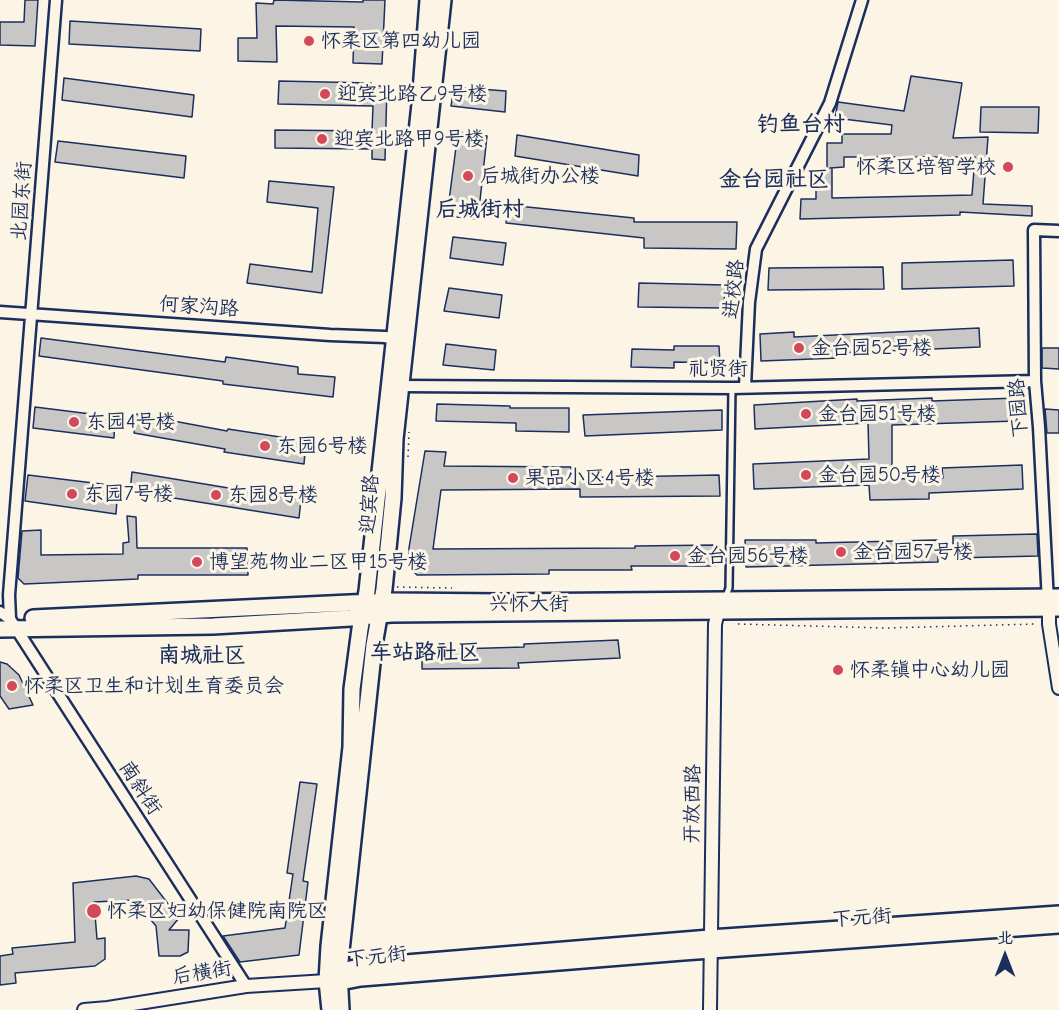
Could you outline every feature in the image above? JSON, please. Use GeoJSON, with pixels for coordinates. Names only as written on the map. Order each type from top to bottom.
{"type":"FeatureCollection","features":[{"type":"Feature","properties":{"kind":"main road","name":"迎宾路"},"geometry":{"type":"LineString","coordinates":[[341,1010],[328,946],[351,747],[352,689],[364,610],[394,339],[421,92],[428,0]]}},
{"type":"Feature","properties":{"kind":"main road","name":"迎宾路"},"geometry":{"type":"LineString","coordinates":[[330,1010],[374,645],[384,589],[393,498],[400,386],[443,0]]}},
{"type":"Feature","properties":{"kind":"main road","name":"兴怀大街"},"geometry":{"type":"LineString","coordinates":[[5,622],[380,609],[402,614],[721,606],[1053,607]]}},
{"type":"Feature","properties":{"kind":"main road","name":"下元街"},"geometry":{"type":"LineString","coordinates":[[710,944],[739,938],[1059,914]]}},
{"type":"Feature","properties":{"kind":"main road","name":"下元街"},"geometry":{"type":"LineString","coordinates":[[335,978],[361,978],[710,944],[1059,925]]}},
{"type":"Feature","properties":{"kind":"street","name":"北园东街"},"geometry":{"type":"LineString","coordinates":[[5,622],[56,0]]}},
{"type":"Feature","properties":{"kind":"street","name":"进校路"},"geometry":{"type":"LineString","coordinates":[[745,387],[749,302],[756,249],[831,103],[861,0]]}},
{"type":"Feature","properties":{"kind":"street","name":"下园路"},"geometry":{"type":"LineString","coordinates":[[1053,607],[1035,381],[1034,230],[1059,231]]}},
{"type":"Feature","properties":{"kind":"street","name":"何家沟路"},"geometry":{"type":"LineString","coordinates":[[0,312],[394,339]]}},
{"type":"Feature","properties":{"kind":"street","name":"礼贤街"},"geometry":{"type":"LineString","coordinates":[[400,386],[732,388],[1035,381]]}},
{"type":"Feature","properties":{"kind":"street","name":"开放西路"},"geometry":{"type":"LineString","coordinates":[[710,1010],[715,624],[721,606]]}},
{"type":"Feature","properties":{"kind":"street"},"geometry":{"type":"LineString","coordinates":[[1053,607],[1059,688]]}},
{"type":"Feature","properties":{"kind":"street","name":"南斜街"},"geometry":{"type":"LineString","coordinates":[[5,622],[246,986]]}},
{"type":"Feature","properties":{"kind":"street","name":"后横街"},"geometry":{"type":"LineString","coordinates":[[84,1010],[246,986],[335,978]]}},
{"type":"Feature","properties":{"kind":"lane"},"geometry":{"type":"LineString","coordinates":[[721,606],[729,588],[732,388]]}},
{"type":"Feature","properties":{"kind":"path"},"geometry":{"type":"LineString","coordinates":[[738,624],[885,628],[1053,607]]}},
{"type":"Feature","properties":{"kind":"building"},"geometry":{"type":"Polygon","coordinates":[[[25,0],[38,0],[35,46],[0,45],[0,22],[24,22],[25,0]]]}},
{"type":"Feature","properties":{"kind":"building"},"geometry":{"type":"Polygon","coordinates":[[[274,0],[363,2],[363,0],[385,0],[382,64],[353,63],[354,27],[276,26],[277,62],[238,61],[238,38],[257,38],[256,3],[273,4],[274,0]]]}},
{"type":"Feature","properties":{"kind":"building"},"geometry":{"type":"Polygon","coordinates":[[[70,21],[201,29],[200,51],[69,44],[70,21]]]}},
{"type":"Feature","properties":{"kind":"building"},"geometry":{"type":"Polygon","coordinates":[[[911,76],[962,83],[953,138],[988,137],[983,204],[1032,206],[1032,216],[960,212],[960,215],[800,219],[801,199],[816,199],[816,169],[827,168],[827,143],[842,143],[842,134],[891,134],[892,125],[835,118],[838,102],[904,111],[911,76]],[[844,157],[844,167],[830,168],[832,168],[832,198],[972,195],[975,157],[844,157]]]}},
{"type":"Feature","properties":{"kind":"building"},"geometry":{"type":"Polygon","coordinates":[[[64,78],[194,95],[192,117],[62,100],[64,78]]]}},
{"type":"Feature","properties":{"kind":"building"},"geometry":{"type":"Polygon","coordinates":[[[279,81],[371,83],[371,86],[387,86],[385,160],[372,159],[372,149],[275,148],[275,130],[372,131],[373,106],[278,104],[279,81]]]}},
{"type":"Feature","properties":{"kind":"building"},"geometry":{"type":"Polygon","coordinates":[[[454,87],[506,91],[505,112],[451,106],[454,87]]]}},
{"type":"Feature","properties":{"kind":"building"},"geometry":{"type":"Polygon","coordinates":[[[981,107],[1039,107],[1038,133],[980,132],[981,107]]]}},
{"type":"Feature","properties":{"kind":"building","name":"后城街办公楼"},"geometry":{"type":"Polygon","coordinates":[[[458,132],[487,136],[478,219],[447,216],[458,132]]]}},
{"type":"Feature","properties":{"kind":"building"},"geometry":{"type":"Polygon","coordinates":[[[517,135],[639,155],[638,176],[515,156],[517,135]]]}},
{"type":"Feature","properties":{"kind":"building"},"geometry":{"type":"Polygon","coordinates":[[[58,141],[186,156],[184,178],[55,162],[58,141]]]}},
{"type":"Feature","properties":{"kind":"building"},"geometry":{"type":"Polygon","coordinates":[[[269,181],[334,187],[322,293],[247,283],[250,264],[312,272],[318,208],[267,202],[269,181]]]}},
{"type":"Feature","properties":{"kind":"building"},"geometry":{"type":"Polygon","coordinates":[[[508,205],[634,218],[634,222],[737,222],[736,249],[644,248],[644,238],[506,223],[508,205]]]}},
{"type":"Feature","properties":{"kind":"building"},"geometry":{"type":"Polygon","coordinates":[[[453,237],[506,243],[503,265],[450,258],[453,237]]]}},
{"type":"Feature","properties":{"kind":"building"},"geometry":{"type":"Polygon","coordinates":[[[1013,260],[1014,286],[902,289],[902,263],[1013,260]]]}},
{"type":"Feature","properties":{"kind":"building"},"geometry":{"type":"Polygon","coordinates":[[[883,267],[884,289],[768,290],[769,268],[883,267]]]}},
{"type":"Feature","properties":{"kind":"building"},"geometry":{"type":"Polygon","coordinates":[[[639,283],[725,285],[724,308],[638,307],[639,283]]]}},
{"type":"Feature","properties":{"kind":"building"},"geometry":{"type":"Polygon","coordinates":[[[449,288],[502,295],[499,318],[444,311],[449,288]]]}},
{"type":"Feature","properties":{"kind":"building"},"geometry":{"type":"Polygon","coordinates":[[[979,328],[980,347],[838,353],[838,358],[761,361],[760,334],[794,332],[794,337],[979,328]]]}},
{"type":"Feature","properties":{"kind":"building"},"geometry":{"type":"Polygon","coordinates":[[[41,338],[225,362],[226,357],[298,367],[298,374],[335,377],[333,397],[223,384],[223,381],[39,356],[41,338]]]}},
{"type":"Feature","properties":{"kind":"building"},"geometry":{"type":"Polygon","coordinates":[[[446,344],[496,350],[494,370],[443,365],[446,344]]]}},
{"type":"Feature","properties":{"kind":"building"},"geometry":{"type":"Polygon","coordinates":[[[674,346],[719,346],[720,363],[674,362],[674,368],[631,367],[632,349],[674,350],[674,346]]]}},
{"type":"Feature","properties":{"kind":"building"},"geometry":{"type":"Polygon","coordinates":[[[1042,348],[1059,348],[1059,369],[1042,368],[1042,348]]]}},
{"type":"Feature","properties":{"kind":"building"},"geometry":{"type":"Polygon","coordinates":[[[932,398],[932,401],[1017,398],[1017,421],[892,425],[892,479],[943,478],[942,468],[1022,465],[1023,489],[929,493],[929,499],[870,500],[869,485],[754,489],[753,464],[869,459],[868,423],[755,429],[754,405],[857,399],[857,401],[932,398]]]}},
{"type":"Feature","properties":{"kind":"building"},"geometry":{"type":"Polygon","coordinates":[[[437,404],[569,408],[569,432],[516,431],[516,423],[436,421],[437,404]]]}},
{"type":"Feature","properties":{"kind":"building","name":"东园4号楼"},"geometry":{"type":"Polygon","coordinates":[[[35,407],[115,417],[114,438],[33,428],[35,407]]]}},
{"type":"Feature","properties":{"kind":"building"},"geometry":{"type":"Polygon","coordinates":[[[1045,409],[1059,410],[1059,433],[1047,433],[1045,409]]]}},
{"type":"Feature","properties":{"kind":"building"},"geometry":{"type":"Polygon","coordinates":[[[722,410],[722,430],[585,436],[583,415],[722,410]]]}},
{"type":"Feature","properties":{"kind":"building"},"geometry":{"type":"Polygon","coordinates":[[[136,414],[227,431],[228,429],[306,441],[304,464],[224,452],[225,449],[134,433],[136,414]]]}},
{"type":"Feature","properties":{"kind":"building"},"geometry":{"type":"Polygon","coordinates":[[[425,451],[446,452],[444,466],[571,467],[570,478],[719,475],[720,496],[580,497],[580,489],[441,490],[433,549],[635,548],[635,546],[715,545],[715,566],[631,566],[632,570],[549,570],[549,574],[417,575],[409,567],[409,548],[425,451]]]}},
{"type":"Feature","properties":{"kind":"building","name":"东园8号楼"},"geometry":{"type":"Polygon","coordinates":[[[132,472],[301,500],[299,518],[130,491],[132,472]]]}},
{"type":"Feature","properties":{"kind":"building","name":"东园7号楼"},"geometry":{"type":"Polygon","coordinates":[[[28,475],[118,486],[116,514],[25,501],[28,475]]]}},
{"type":"Feature","properties":{"kind":"building"},"geometry":{"type":"Polygon","coordinates":[[[127,516],[136,517],[137,548],[247,548],[248,575],[138,575],[138,579],[24,584],[18,578],[22,531],[41,530],[41,555],[123,554],[123,543],[129,542],[127,516]]]}},
{"type":"Feature","properties":{"kind":"building"},"geometry":{"type":"Polygon","coordinates":[[[1037,534],[1038,556],[953,558],[953,536],[1037,534]]]}},
{"type":"Feature","properties":{"kind":"building","name":"金台园57号楼"},"geometry":{"type":"Polygon","coordinates":[[[745,540],[816,540],[816,543],[937,540],[938,562],[746,567],[745,540]]]}},
{"type":"Feature","properties":{"kind":"building"},"geometry":{"type":"Polygon","coordinates":[[[618,640],[620,658],[518,663],[519,668],[422,669],[422,650],[524,647],[524,644],[618,640]]]}},
{"type":"Feature","properties":{"kind":"building","name":"怀柔区卫生和计划生育委员会"},"geometry":{"type":"Polygon","coordinates":[[[0,662],[7,664],[19,675],[33,705],[9,709],[0,696],[0,662]]]}},
{"type":"Feature","properties":{"kind":"building"},"geometry":{"type":"Polygon","coordinates":[[[300,782],[317,784],[303,881],[308,882],[299,955],[240,962],[223,936],[285,928],[293,874],[287,873],[300,782]]]}},
{"type":"Feature","properties":{"kind":"building"},"geometry":{"type":"Polygon","coordinates":[[[136,876],[149,879],[179,918],[169,930],[189,930],[188,952],[180,956],[159,956],[156,926],[134,900],[94,902],[97,939],[105,938],[105,959],[95,966],[15,973],[16,983],[0,985],[0,956],[13,954],[12,948],[75,942],[73,883],[136,876]]]}},
{"type":"Feature","properties":{"kind":"place","name":"怀柔区第四幼儿园"},"geometry":{"type":"Point","coordinates":[309,41]}},
{"type":"Feature","properties":{"kind":"place","name":"迎宾北路乙9号楼"},"geometry":{"type":"Point","coordinates":[325,94]}},
{"type":"Feature","properties":{"kind":"place","name":"迎宾北路甲9号楼"},"geometry":{"type":"Point","coordinates":[322,139]}},
{"type":"Feature","properties":{"kind":"place","name":"怀柔区培智学校"},"geometry":{"type":"Point","coordinates":[1008,167]}},
{"type":"Feature","properties":{"kind":"place","name":"后城街办公楼"},"geometry":{"type":"Point","coordinates":[468,176]}},
{"type":"Feature","properties":{"kind":"place","name":"金台园52号楼"},"geometry":{"type":"Point","coordinates":[799,348]}},
{"type":"Feature","properties":{"kind":"place","name":"金台园51号楼"},"geometry":{"type":"Point","coordinates":[806,414]}},
{"type":"Feature","properties":{"kind":"place","name":"东园4号楼"},"geometry":{"type":"Point","coordinates":[74,422]}},
{"type":"Feature","properties":{"kind":"place","name":"东园6号楼"},"geometry":{"type":"Point","coordinates":[265,446]}},
{"type":"Feature","properties":{"kind":"place","name":"金台园50号楼"},"geometry":{"type":"Point","coordinates":[806,475]}},
{"type":"Feature","properties":{"kind":"place","name":"果品小区4号楼"},"geometry":{"type":"Point","coordinates":[513,478]}},
{"type":"Feature","properties":{"kind":"place","name":"东园7号楼"},"geometry":{"type":"Point","coordinates":[72,494]}},
{"type":"Feature","properties":{"kind":"place","name":"东园8号楼"},"geometry":{"type":"Point","coordinates":[216,495]}},
{"type":"Feature","properties":{"kind":"place","name":"金台园57号楼"},"geometry":{"type":"Point","coordinates":[841,552]}},
{"type":"Feature","properties":{"kind":"place","name":"金台园56号楼"},"geometry":{"type":"Point","coordinates":[675,556]}},
{"type":"Feature","properties":{"kind":"place","name":"博望苑物业二区甲15号楼"},"geometry":{"type":"Point","coordinates":[197,562]}},
{"type":"Feature","properties":{"kind":"place","name":"怀柔镇中心幼儿园"},"geometry":{"type":"Point","coordinates":[838,670]}},
{"type":"Feature","properties":{"kind":"place","name":"怀柔区卫生和计划生育委员会"},"geometry":{"type":"Point","coordinates":[12,686]}},
{"type":"Feature","properties":{"kind":"place","name":"怀柔区妇幼保健院南院区"},"geometry":{"type":"Point","coordinates":[94,911]}},
{"type":"Feature","properties":{"kind":"district","name":"钓鱼台村"},"geometry":{"type":"Point","coordinates":[801,125]}},
{"type":"Feature","properties":{"kind":"district","name":"金台园社区"},"geometry":{"type":"Point","coordinates":[774,180]}},
{"type":"Feature","properties":{"kind":"district","name":"后城街村"},"geometry":{"type":"Point","coordinates":[480,210]}},
{"type":"Feature","properties":{"kind":"district","name":"车站路社区"},"geometry":{"type":"Point","coordinates":[425,653]}},
{"type":"Feature","properties":{"kind":"district","name":"南城社区"},"geometry":{"type":"Point","coordinates":[202,656]}}]}
